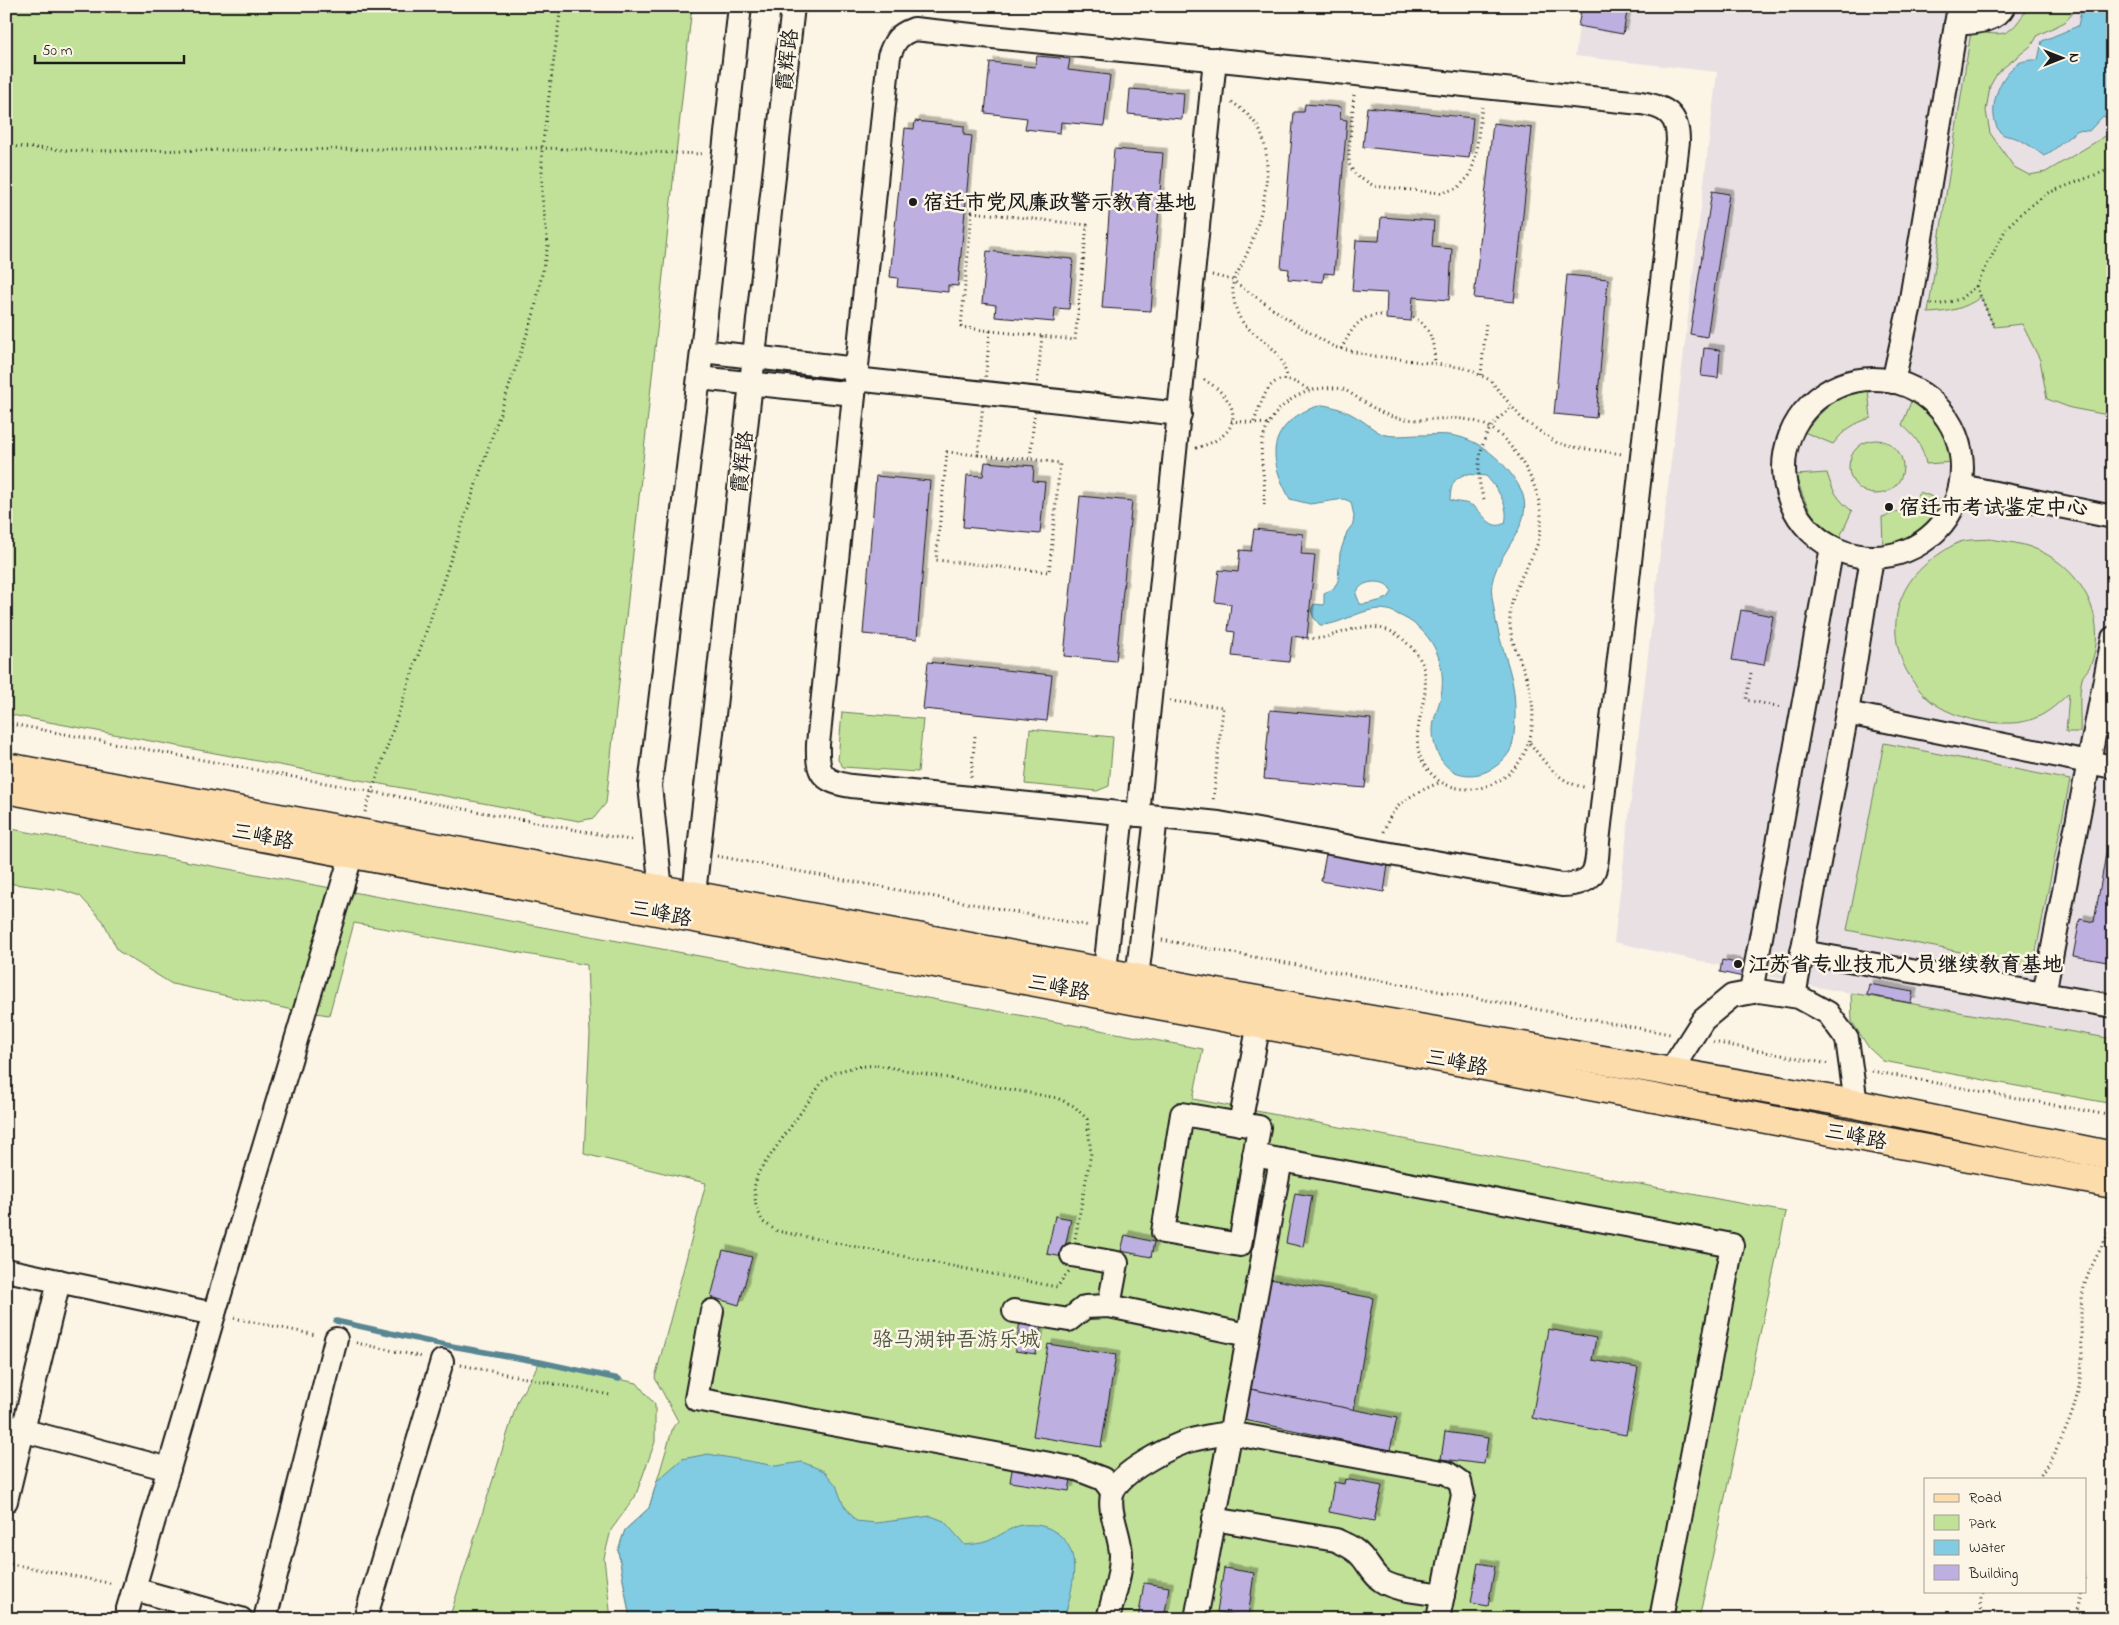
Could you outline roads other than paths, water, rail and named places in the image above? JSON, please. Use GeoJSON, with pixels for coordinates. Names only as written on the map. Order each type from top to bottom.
{"type":"FeatureCollection","features":[{"type":"Feature","properties":{"kind":"main road","name":"三峰路"},"geometry":{"type":"LineString","coordinates":[[6,767],[355,843],[1261,1013],[2113,1184]]}},
{"type":"Feature","properties":{"kind":"main road","name":"三峰路"},"geometry":{"type":"LineString","coordinates":[[6,789],[355,843]]}},
{"type":"Feature","properties":{"kind":"main road","name":"三峰路"},"geometry":{"type":"LineString","coordinates":[[1261,1013],[1670,1072],[1856,1104],[2113,1156]]}},
{"type":"Feature","properties":{"kind":"street"},"geometry":{"type":"LineString","coordinates":[[660,901],[650,786],[699,378],[740,6]]}},
{"type":"Feature","properties":{"kind":"street","name":"霞辉路"},"geometry":{"type":"LineString","coordinates":[[692,907],[793,6]]}},
{"type":"Feature","properties":{"kind":"street"},"geometry":{"type":"LineString","coordinates":[[1894,382],[1910,305],[1958,15],[1986,20],[2002,12],[2004,6]]}},
{"type":"Feature","properties":{"kind":"street"},"geometry":{"type":"LineString","coordinates":[[914,29],[932,30],[1658,106],[1674,119],[1678,128],[1678,141],[1597,862],[1590,878],[1578,884],[1562,885],[1210,822],[1139,815],[833,783],[823,775],[817,763],[889,56],[894,43],[902,34],[914,29]]}},
{"type":"Feature","properties":{"kind":"street"},"geometry":{"type":"LineString","coordinates":[[1135,990],[1142,936],[1139,815],[1215,59]]}},
{"type":"Feature","properties":{"kind":"street"},"geometry":{"type":"LineString","coordinates":[[702,351],[754,357],[855,381]]}},
{"type":"Feature","properties":{"kind":"street"},"geometry":{"type":"LineString","coordinates":[[699,378],[751,383],[855,381],[1180,414]]}},
{"type":"Feature","properties":{"kind":"street"},"geometry":{"type":"LineString","coordinates":[[1882,378],[1894,382],[1911,386],[1935,404],[1953,427],[1962,456],[1961,486],[1950,513],[1932,536],[1907,552],[1872,558],[1849,555],[1822,542],[1801,522],[1788,496],[1783,467],[1788,438],[1803,412],[1825,392],[1853,380],[1882,378]]}},
{"type":"Feature","properties":{"kind":"street"},"geometry":{"type":"LineString","coordinates":[[1961,486],[2113,517]]}},
{"type":"Feature","properties":{"kind":"street"},"geometry":{"type":"LineString","coordinates":[[1751,992],[1832,547]]}},
{"type":"Feature","properties":{"kind":"street"},"geometry":{"type":"LineString","coordinates":[[1794,996],[1847,713],[1872,558]]}},
{"type":"Feature","properties":{"kind":"street"},"geometry":{"type":"LineString","coordinates":[[2044,994],[2113,638]]}},
{"type":"Feature","properties":{"kind":"street"},"geometry":{"type":"LineString","coordinates":[[1847,713],[2113,767]]}},
{"type":"Feature","properties":{"kind":"street"},"geometry":{"type":"LineString","coordinates":[[1104,984],[1109,930],[1139,815]]}},
{"type":"Feature","properties":{"kind":"street"},"geometry":{"type":"LineString","coordinates":[[126,1619],[214,1314],[355,843]]}},
{"type":"Feature","properties":{"kind":"street"},"geometry":{"type":"LineString","coordinates":[[1802,952],[2113,1006]]}},
{"type":"Feature","properties":{"kind":"street"},"geometry":{"type":"LineString","coordinates":[[1670,1072],[1702,1020],[1732,996],[1759,991],[1794,996],[1828,1013],[1847,1038],[1856,1104]]}},
{"type":"Feature","properties":{"kind":"street"},"geometry":{"type":"LineString","coordinates":[[1240,1124],[1261,1013]]}},
{"type":"Feature","properties":{"kind":"street"},"geometry":{"type":"LineString","coordinates":[[1182,1114],[1259,1127],[1254,1155],[1240,1245],[1163,1232],[1182,1114]]}},
{"type":"Feature","properties":{"kind":"street"},"geometry":{"type":"LineString","coordinates":[[1254,1155],[1732,1245],[1661,1619]]}},
{"type":"Feature","properties":{"kind":"street"},"geometry":{"type":"LineString","coordinates":[[1196,1619],[1281,1160]]}},
{"type":"Feature","properties":{"kind":"street"},"geometry":{"type":"LineString","coordinates":[[1072,1255],[1117,1263],[1109,1306]]}},
{"type":"Feature","properties":{"kind":"street"},"geometry":{"type":"LineString","coordinates":[[6,1270],[214,1314]]}},
{"type":"Feature","properties":{"kind":"street"},"geometry":{"type":"LineString","coordinates":[[6,1502],[15,1428],[59,1281]]}},
{"type":"Feature","properties":{"kind":"street"},"geometry":{"type":"LineString","coordinates":[[1014,1311],[1069,1320],[1085,1307],[1109,1306],[1248,1335]]}},
{"type":"Feature","properties":{"kind":"street"},"geometry":{"type":"LineString","coordinates":[[712,1311],[696,1400],[1077,1468],[1103,1479],[1113,1492]]}},
{"type":"Feature","properties":{"kind":"street"},"geometry":{"type":"LineString","coordinates":[[265,1619],[336,1339]]}},
{"type":"Feature","properties":{"kind":"street"},"geometry":{"type":"LineString","coordinates":[[365,1619],[442,1360]]}},
{"type":"Feature","properties":{"kind":"street"},"geometry":{"type":"LineString","coordinates":[[15,1428],[169,1469]]}},
{"type":"Feature","properties":{"kind":"street"},"geometry":{"type":"LineString","coordinates":[[1108,1619],[1121,1555],[1120,1536],[1112,1511],[1113,1492],[1124,1476],[1184,1442],[1205,1436],[1230,1434],[1447,1474],[1460,1482],[1463,1495],[1438,1619]]}},
{"type":"Feature","properties":{"kind":"street"},"geometry":{"type":"LineString","coordinates":[[1214,1519],[1336,1540],[1351,1546],[1362,1556],[1370,1570],[1382,1582],[1394,1587],[1443,1595]]}},
{"type":"Feature","properties":{"kind":"street"},"geometry":{"type":"LineString","coordinates":[[134,1589],[241,1619]]}},
{"type":"Feature","properties":{"kind":"water"},"geometry":{"type":"Polygon","coordinates":[[[2082,6],[2113,6],[2113,122],[2103,116],[2089,131],[2078,130],[2044,156],[2016,138],[2000,132],[1994,115],[1996,95],[2005,76],[2012,68],[2021,62],[2038,60],[2042,41],[2078,26],[2082,6]]]}},
{"type":"Feature","properties":{"kind":"water"},"geometry":{"type":"Polygon","coordinates":[[[1323,405],[1343,410],[1379,433],[1386,435],[1445,435],[1471,441],[1481,446],[1499,461],[1520,488],[1525,502],[1524,516],[1519,529],[1496,569],[1492,583],[1496,622],[1514,692],[1514,736],[1511,749],[1502,761],[1489,771],[1468,775],[1459,773],[1451,770],[1440,757],[1436,749],[1433,730],[1442,689],[1441,667],[1434,647],[1413,623],[1394,612],[1379,609],[1370,610],[1329,624],[1320,625],[1314,618],[1311,610],[1314,604],[1324,605],[1324,593],[1333,589],[1338,581],[1340,553],[1347,532],[1353,524],[1354,516],[1351,502],[1344,499],[1310,504],[1290,499],[1280,477],[1276,466],[1275,454],[1279,436],[1297,415],[1323,405]],[[1466,474],[1458,478],[1453,484],[1450,500],[1473,506],[1495,525],[1505,523],[1506,510],[1504,504],[1490,481],[1486,476],[1466,474]],[[1373,582],[1362,585],[1357,591],[1356,594],[1360,604],[1388,598],[1392,592],[1384,584],[1373,582]]]}},
{"type":"Feature","properties":{"kind":"water"},"geometry":{"type":"Polygon","coordinates":[[[708,1454],[776,1466],[802,1462],[824,1471],[836,1485],[843,1504],[856,1521],[876,1523],[931,1516],[944,1521],[965,1545],[985,1542],[1022,1525],[1038,1525],[1049,1528],[1063,1538],[1073,1558],[1073,1582],[1064,1619],[630,1619],[618,1550],[625,1530],[649,1508],[657,1481],[682,1459],[708,1454]]]}},
{"type":"Feature","properties":{"kind":"waterway"},"geometry":{"type":"LineString","coordinates":[[336,1321],[435,1343],[540,1362],[619,1379]]}},
{"type":"Feature","properties":{"kind":"place","name":"宿迁市党风廉政警示教育基地"},"geometry":{"type":"Point","coordinates":[913,202]}},
{"type":"Feature","properties":{"kind":"place","name":"宿迁市考试鉴定中心"},"geometry":{"type":"Point","coordinates":[1889,507]}},
{"type":"Feature","properties":{"kind":"place","name":"江苏省专业技术人员继续教育基地"},"geometry":{"type":"Point","coordinates":[1738,964]}},
{"type":"Feature","properties":{"kind":"park label","name":"骆马湖钟吾游乐城"},"geometry":{"type":"Point","coordinates":[956,1339]}}]}
